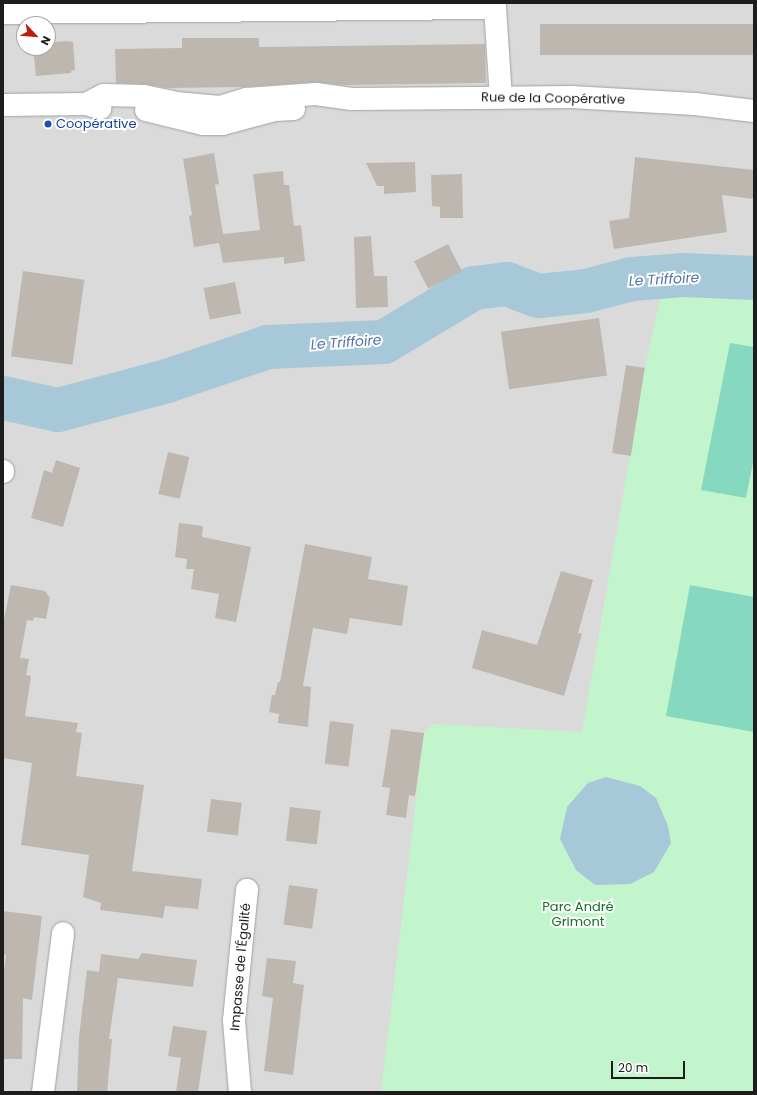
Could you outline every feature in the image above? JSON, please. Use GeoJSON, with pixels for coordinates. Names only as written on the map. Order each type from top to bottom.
{"type":"FeatureCollection","features":[{"type":"Feature","properties":{"kind":"street"},"geometry":{"type":"LineString","coordinates":[[3,13],[495,5],[501,98]]}},
{"type":"Feature","properties":{"kind":"street","name":"Rue de la Coopérative"},"geometry":{"type":"LineString","coordinates":[[3,105],[86,104],[104,95],[144,96],[176,103],[220,107],[247,99],[316,94],[352,100],[571,97],[695,104],[754,111]]}},
{"type":"Feature","properties":{"kind":"street","name":"Impasse de l'Égalité"},"geometry":{"type":"LineString","coordinates":[[240,1092],[234,1020],[247,890]]}},
{"type":"Feature","properties":{"kind":"street"},"geometry":{"type":"LineString","coordinates":[[44,1092],[63,933]]}},
{"type":"Feature","properties":{"kind":"shaded area"},"geometry":{"type":"Polygon","coordinates":[[[3,3],[754,3],[754,1092],[3,1092],[3,3]]]}},
{"type":"Feature","properties":{"kind":"green space","name":"Parc André Grimont"},"geometry":{"type":"Polygon","coordinates":[[[665,276],[754,279],[754,1092],[381,1092],[424,733],[433,724],[582,732],[645,368],[665,276]]]}},
{"type":"Feature","properties":{"kind":"green space"},"geometry":{"type":"Polygon","coordinates":[[[730,343],[754,347],[754,457],[746,498],[701,490],[730,343]]]}},
{"type":"Feature","properties":{"kind":"green space"},"geometry":{"type":"Polygon","coordinates":[[[690,585],[754,597],[754,732],[666,716],[690,585]]]}},
{"type":"Feature","properties":{"kind":"water"},"geometry":{"type":"Polygon","coordinates":[[[606,777],[640,786],[656,798],[668,826],[671,843],[654,872],[630,884],[595,885],[576,870],[560,839],[567,807],[588,783],[606,777]]]}},
{"type":"Feature","properties":{"kind":"building"},"geometry":{"type":"Polygon","coordinates":[[[540,24],[754,24],[754,55],[540,55],[540,24]]]}},
{"type":"Feature","properties":{"kind":"building"},"geometry":{"type":"Polygon","coordinates":[[[182,38],[259,38],[259,47],[485,44],[486,83],[345,85],[315,82],[243,87],[168,88],[144,84],[116,83],[115,49],[182,48],[182,38]]]}},
{"type":"Feature","properties":{"kind":"building"},"geometry":{"type":"Polygon","coordinates":[[[56,42],[73,42],[75,70],[71,71],[71,73],[36,76],[34,56],[56,56],[56,42]]]}},
{"type":"Feature","properties":{"kind":"building"},"geometry":{"type":"Polygon","coordinates":[[[214,153],[219,184],[215,185],[223,234],[260,230],[253,174],[283,171],[284,185],[289,185],[294,226],[301,225],[305,261],[284,264],[284,257],[223,263],[219,243],[194,247],[189,216],[192,215],[183,159],[214,153]]]}},
{"type":"Feature","properties":{"kind":"building"},"geometry":{"type":"Polygon","coordinates":[[[635,157],[754,170],[754,199],[722,195],[727,232],[614,249],[609,221],[629,218],[635,157]]]}},
{"type":"Feature","properties":{"kind":"building"},"geometry":{"type":"Polygon","coordinates":[[[415,162],[416,192],[384,194],[384,186],[377,186],[366,163],[415,162]]]}},
{"type":"Feature","properties":{"kind":"building"},"geometry":{"type":"Polygon","coordinates":[[[462,174],[463,218],[440,218],[440,207],[432,206],[431,175],[462,174]]]}},
{"type":"Feature","properties":{"kind":"building"},"geometry":{"type":"Polygon","coordinates":[[[371,236],[374,276],[387,276],[388,307],[356,308],[354,237],[371,236]]]}},
{"type":"Feature","properties":{"kind":"building"},"geometry":{"type":"Polygon","coordinates":[[[448,244],[462,272],[428,289],[414,261],[448,244]]]}},
{"type":"Feature","properties":{"kind":"building"},"geometry":{"type":"Polygon","coordinates":[[[23,271],[84,280],[72,365],[11,356],[23,271]]]}},
{"type":"Feature","properties":{"kind":"building"},"geometry":{"type":"Polygon","coordinates":[[[235,282],[241,313],[210,320],[204,288],[235,282]]]}},
{"type":"Feature","properties":{"kind":"building"},"geometry":{"type":"Polygon","coordinates":[[[599,318],[607,375],[509,389],[501,332],[599,318]]]}},
{"type":"Feature","properties":{"kind":"building"},"geometry":{"type":"Polygon","coordinates":[[[626,365],[645,368],[631,456],[612,453],[626,365]]]}},
{"type":"Feature","properties":{"kind":"building"},"geometry":{"type":"Polygon","coordinates":[[[168,452],[189,457],[180,499],[158,494],[168,452]]]}},
{"type":"Feature","properties":{"kind":"building"},"geometry":{"type":"Polygon","coordinates":[[[56,460],[80,468],[63,527],[31,518],[44,470],[52,473],[56,460]]]}},
{"type":"Feature","properties":{"kind":"building"},"geometry":{"type":"Polygon","coordinates":[[[179,523],[203,526],[202,537],[251,547],[236,622],[215,618],[219,594],[191,589],[194,569],[186,569],[187,559],[175,557],[179,523]]]}},
{"type":"Feature","properties":{"kind":"building"},"geometry":{"type":"Polygon","coordinates":[[[305,544],[372,557],[368,579],[408,586],[402,626],[350,618],[347,634],[313,628],[303,686],[311,687],[308,727],[278,723],[279,714],[269,712],[272,695],[275,695],[278,682],[280,682],[305,544]]]}},
{"type":"Feature","properties":{"kind":"building"},"geometry":{"type":"Polygon","coordinates":[[[561,571],[593,580],[578,633],[582,634],[564,696],[472,668],[482,630],[537,645],[561,571]]]}},
{"type":"Feature","properties":{"kind":"building"},"geometry":{"type":"Polygon","coordinates":[[[11,585],[45,591],[50,598],[46,619],[34,617],[33,621],[27,620],[20,658],[29,659],[26,675],[31,676],[25,716],[78,723],[76,732],[82,733],[76,776],[144,785],[132,871],[202,879],[198,909],[165,906],[163,918],[100,910],[101,903],[83,897],[89,855],[21,845],[32,763],[3,758],[3,624],[11,585]]]}},
{"type":"Feature","properties":{"kind":"building"},"geometry":{"type":"Polygon","coordinates":[[[330,721],[354,724],[349,767],[325,764],[330,721]]]}},
{"type":"Feature","properties":{"kind":"building"},"geometry":{"type":"Polygon","coordinates":[[[391,729],[424,733],[415,796],[409,795],[406,818],[386,815],[390,788],[382,787],[391,729]]]}},
{"type":"Feature","properties":{"kind":"building"},"geometry":{"type":"Polygon","coordinates":[[[211,799],[242,803],[238,836],[207,832],[211,799]]]}},
{"type":"Feature","properties":{"kind":"building"},"geometry":{"type":"Polygon","coordinates":[[[290,807],[321,811],[317,845],[286,841],[290,807]]]}},
{"type":"Feature","properties":{"kind":"building"},"geometry":{"type":"Polygon","coordinates":[[[289,885],[318,889],[312,929],[283,925],[289,885]]]}},
{"type":"Feature","properties":{"kind":"building"},"geometry":{"type":"Polygon","coordinates":[[[3,911],[42,916],[32,1000],[23,998],[22,1059],[3,1059],[3,979],[6,955],[3,954],[3,911]]]}},
{"type":"Feature","properties":{"kind":"building"},"geometry":{"type":"Polygon","coordinates":[[[142,953],[197,960],[193,987],[118,978],[109,1039],[112,1039],[107,1092],[77,1092],[79,1037],[87,970],[99,972],[101,954],[138,959],[142,953]]]}},
{"type":"Feature","properties":{"kind":"building"},"geometry":{"type":"Polygon","coordinates":[[[267,958],[296,961],[293,983],[304,985],[293,1075],[264,1071],[273,998],[262,996],[267,958]]]}},
{"type":"Feature","properties":{"kind":"building"},"geometry":{"type":"Polygon","coordinates":[[[173,1026],[207,1031],[198,1092],[176,1092],[181,1058],[168,1056],[173,1026]]]}},
{"type":"Feature","properties":{"kind":"waterway","name":"Le Triffoire"},"geometry":{"type":"LineString","coordinates":[[3,398],[58,410],[167,381],[268,347],[384,342],[474,288],[507,284],[539,296],[586,291],[632,279],[684,275],[754,278]]}},
{"type":"Feature","properties":{"kind":"place","name":"Coopérative"},"geometry":{"type":"Point","coordinates":[48,124]}}]}
